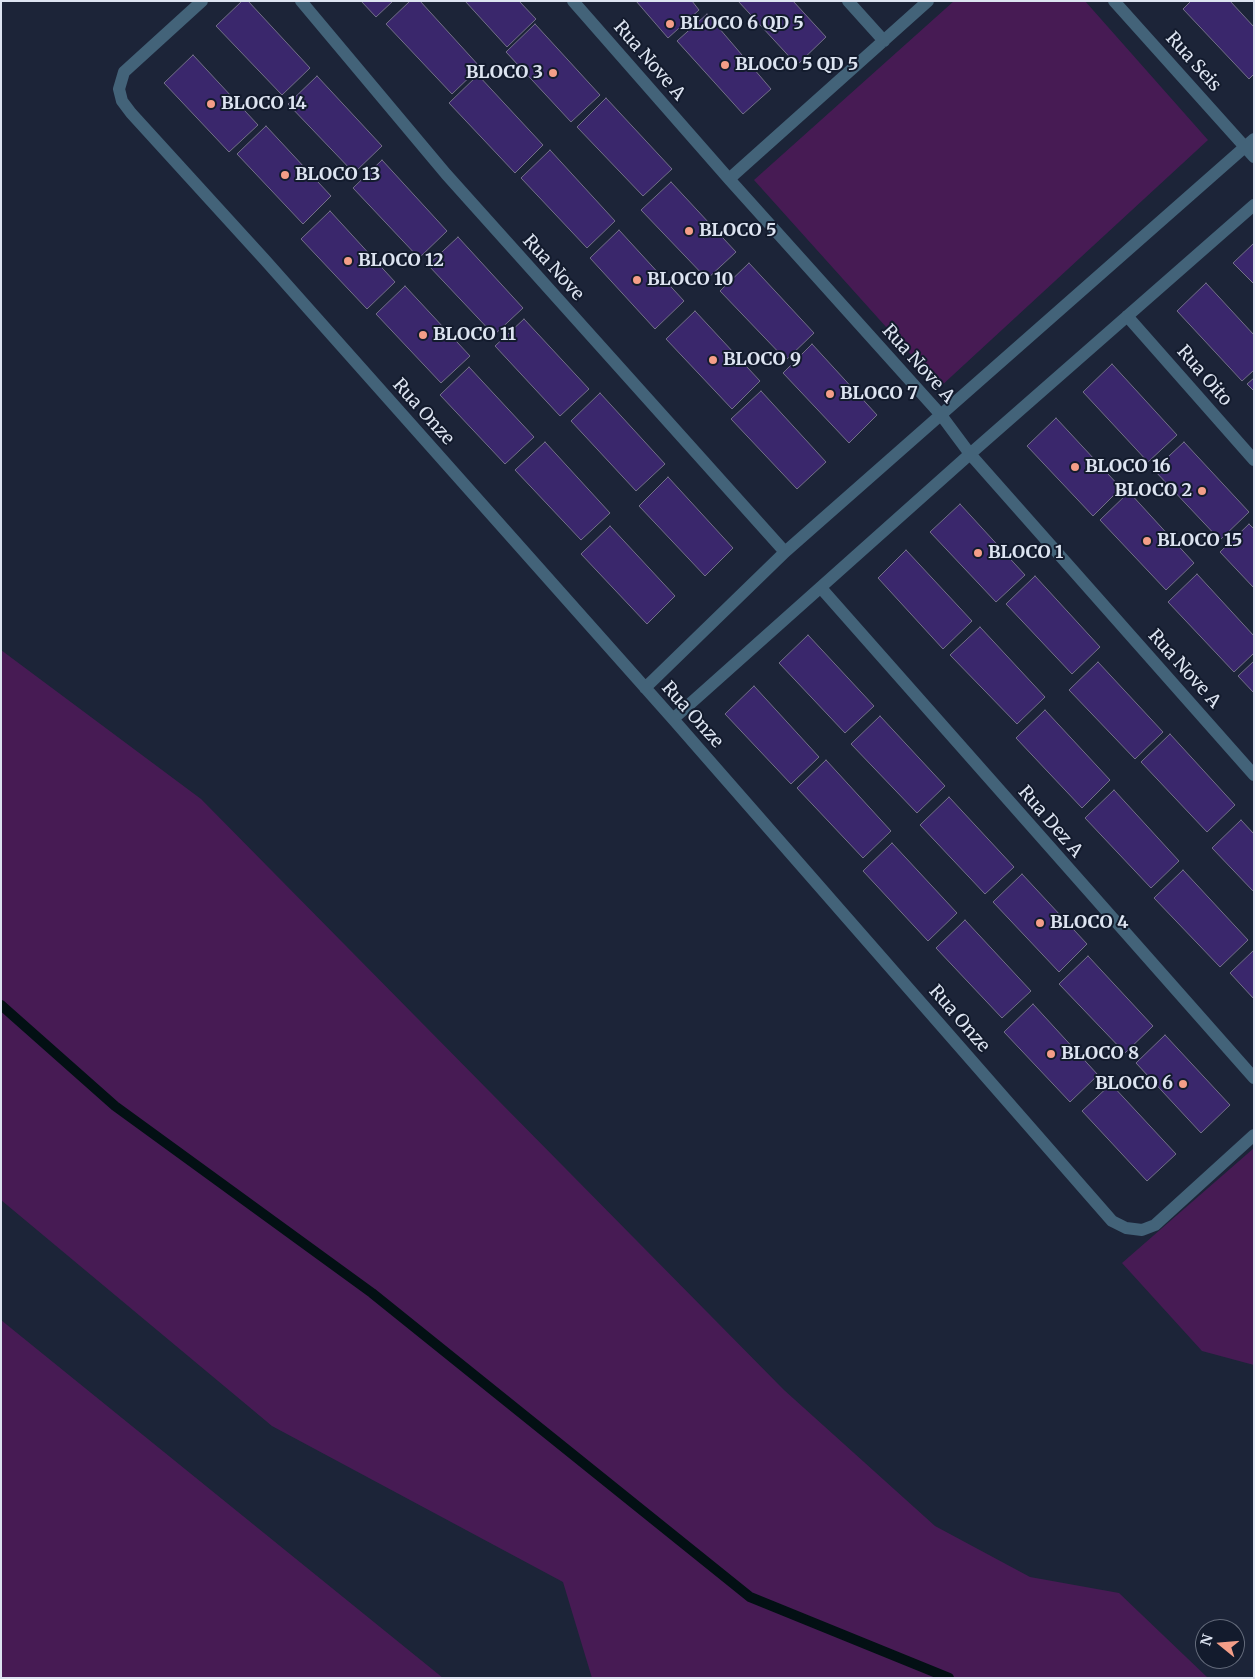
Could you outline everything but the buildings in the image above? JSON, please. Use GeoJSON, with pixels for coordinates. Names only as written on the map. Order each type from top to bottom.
{"type":"FeatureCollection","features":[{"type":"Feature","properties":{"kind":"street","name":"Rua Onze"},"geometry":{"type":"LineString","coordinates":[[202,1],[124,72],[119,89],[122,101],[131,114],[265,260],[673,719],[1112,1221],[1126,1228],[1142,1230],[1155,1226],[1254,1134]]}},
{"type":"Feature","properties":{"kind":"street","name":"Rua Nove"},"geometry":{"type":"LineString","coordinates":[[301,1],[446,174],[785,552]]}},
{"type":"Feature","properties":{"kind":"street","name":"Rua Nove A"},"geometry":{"type":"LineString","coordinates":[[573,1],[942,416],[970,454],[1254,775]]}},
{"type":"Feature","properties":{"kind":"street"},"geometry":{"type":"LineString","coordinates":[[848,1],[884,40]]}},
{"type":"Feature","properties":{"kind":"street"},"geometry":{"type":"LineString","coordinates":[[730,179],[928,1]]}},
{"type":"Feature","properties":{"kind":"street","name":"Rua Seis"},"geometry":{"type":"LineString","coordinates":[[1114,1],[1249,143],[1254,158]]}},
{"type":"Feature","properties":{"kind":"street"},"geometry":{"type":"LineString","coordinates":[[645,688],[785,552],[942,416],[1249,143]]}},
{"type":"Feature","properties":{"kind":"street"},"geometry":{"type":"LineString","coordinates":[[673,719],[970,454],[1254,205]]}},
{"type":"Feature","properties":{"kind":"street","name":"Rua Oito"},"geometry":{"type":"LineString","coordinates":[[1127,316],[1254,460]]}},
{"type":"Feature","properties":{"kind":"street","name":"Rua Dez A"},"geometry":{"type":"LineString","coordinates":[[820,588],[1254,1078]]}},
{"type":"Feature","properties":{"kind":"shaded area"},"geometry":{"type":"Polygon","coordinates":[[[954,1],[1085,1],[1208,140],[940,387],[754,180],[954,1]]]}},
{"type":"Feature","properties":{"kind":"shaded area"},"geometry":{"type":"Polygon","coordinates":[[[1,650],[201,799],[784,1390],[935,1526],[1030,1577],[1119,1593],[1195,1666],[1195,1669],[1199,1669],[1208,1678],[592,1678],[563,1582],[272,1426],[1,1200],[1,650]]]}},
{"type":"Feature","properties":{"kind":"shaded area"},"geometry":{"type":"Polygon","coordinates":[[[1254,1148],[1254,1365],[1202,1351],[1122,1263],[1254,1148]]]}},
{"type":"Feature","properties":{"kind":"shaded area"},"geometry":{"type":"Polygon","coordinates":[[[1,1320],[443,1678],[1,1678],[1,1320]]]}},
{"type":"Feature","properties":{"kind":"waterway"},"geometry":{"type":"LineString","coordinates":[[1,1005],[115,1106],[372,1293],[750,1597],[949,1678]]}},
{"type":"Feature","properties":{"kind":"place","name":"BLOCO 6 QD 5"},"geometry":{"type":"Point","coordinates":[670,24]}},
{"type":"Feature","properties":{"kind":"place","name":"BLOCO 5 QD 5"},"geometry":{"type":"Point","coordinates":[725,65]}},
{"type":"Feature","properties":{"kind":"place","name":"BLOCO 3"},"geometry":{"type":"Point","coordinates":[553,73]}},
{"type":"Feature","properties":{"kind":"place","name":"BLOCO 14"},"geometry":{"type":"Point","coordinates":[211,104]}},
{"type":"Feature","properties":{"kind":"place","name":"BLOCO 13"},"geometry":{"type":"Point","coordinates":[285,175]}},
{"type":"Feature","properties":{"kind":"place","name":"BLOCO 5"},"geometry":{"type":"Point","coordinates":[689,231]}},
{"type":"Feature","properties":{"kind":"place","name":"BLOCO 12"},"geometry":{"type":"Point","coordinates":[348,261]}},
{"type":"Feature","properties":{"kind":"place","name":"BLOCO 10"},"geometry":{"type":"Point","coordinates":[637,280]}},
{"type":"Feature","properties":{"kind":"place","name":"BLOCO 11"},"geometry":{"type":"Point","coordinates":[423,335]}},
{"type":"Feature","properties":{"kind":"place","name":"BLOCO 9"},"geometry":{"type":"Point","coordinates":[713,360]}},
{"type":"Feature","properties":{"kind":"place","name":"BLOCO 7"},"geometry":{"type":"Point","coordinates":[830,394]}},
{"type":"Feature","properties":{"kind":"place","name":"BLOCO 16"},"geometry":{"type":"Point","coordinates":[1075,467]}},
{"type":"Feature","properties":{"kind":"place","name":"BLOCO 2"},"geometry":{"type":"Point","coordinates":[1202,491]}},
{"type":"Feature","properties":{"kind":"place","name":"BLOCO 15"},"geometry":{"type":"Point","coordinates":[1147,541]}},
{"type":"Feature","properties":{"kind":"place","name":"BLOCO 1"},"geometry":{"type":"Point","coordinates":[978,553]}},
{"type":"Feature","properties":{"kind":"place","name":"BLOCO 4"},"geometry":{"type":"Point","coordinates":[1040,923]}},
{"type":"Feature","properties":{"kind":"place","name":"BLOCO 8"},"geometry":{"type":"Point","coordinates":[1051,1054]}},
{"type":"Feature","properties":{"kind":"place","name":"BLOCO 6"},"geometry":{"type":"Point","coordinates":[1183,1084]}}]}
